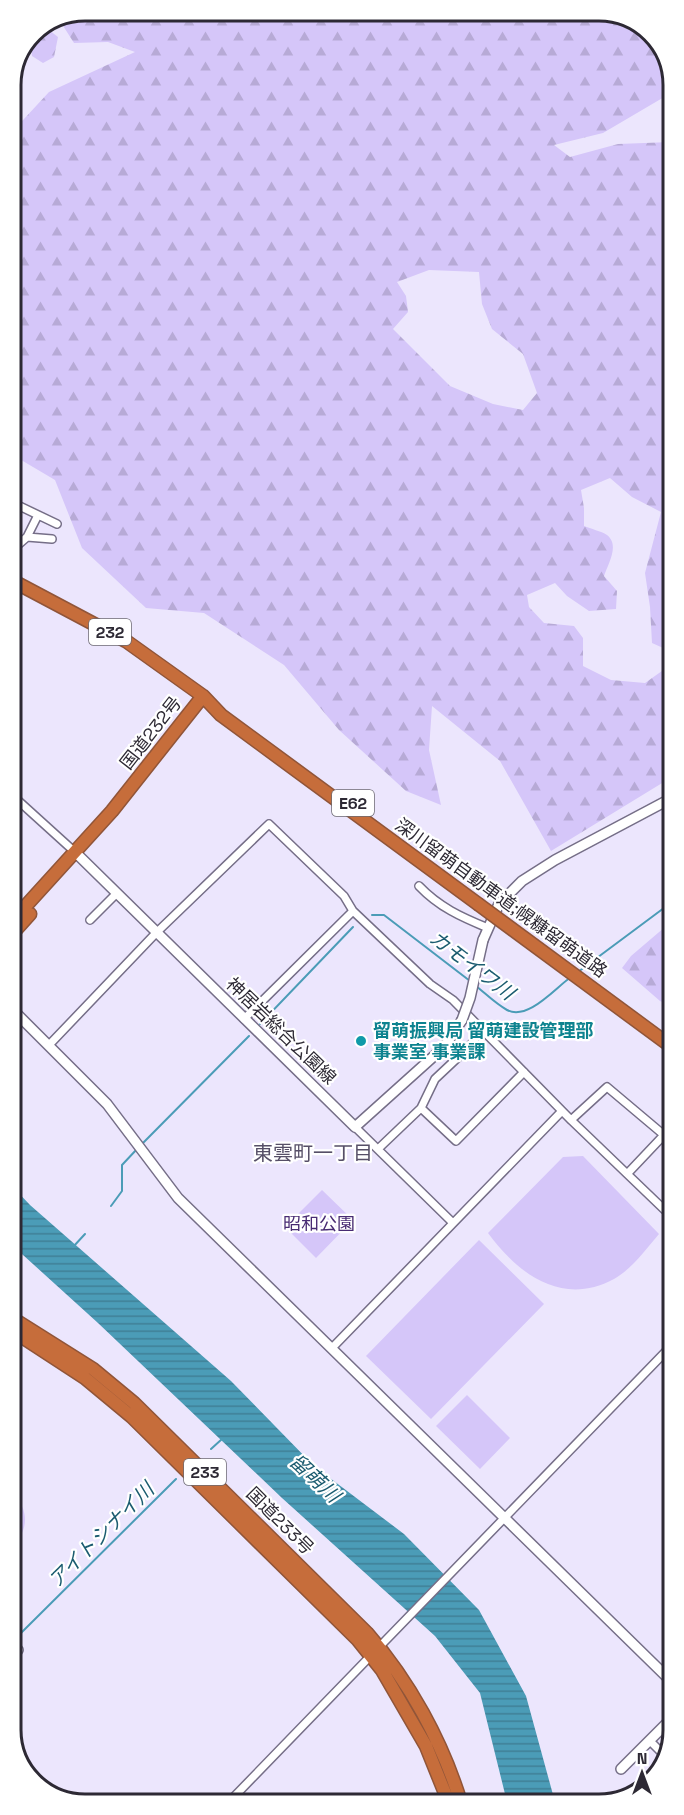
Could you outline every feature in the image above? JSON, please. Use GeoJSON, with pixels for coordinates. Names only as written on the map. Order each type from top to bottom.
{"type":"FeatureCollection","features":[{"type":"Feature","properties":{"kind":"highway","name":"国道232号"},"geometry":{"type":"LineString","coordinates":[[21,585],[126,641],[203,696],[76,853],[21,911]]}},
{"type":"Feature","properties":{"kind":"highway","name":"深川留萌自動車道;幌糠留萌道路"},"geometry":{"type":"LineString","coordinates":[[203,696],[663,1034]]}},
{"type":"Feature","properties":{"kind":"highway","name":"国道232号"},"geometry":{"type":"LineString","coordinates":[[21,924],[67,870],[76,853]]}},
{"type":"Feature","properties":{"kind":"highway","name":"深川留萌自動車道;幌糠留萌道路"},"geometry":{"type":"LineString","coordinates":[[480,901],[663,1040]]}},
{"type":"Feature","properties":{"kind":"highway","name":"国道233号"},"geometry":{"type":"LineString","coordinates":[[21,1324],[93,1370],[134,1403],[375,1652],[382,1670],[426,1746],[445,1794]]}},
{"type":"Feature","properties":{"kind":"highway","name":"国道233号"},"geometry":{"type":"LineString","coordinates":[[21,1337],[85,1378],[132,1417],[358,1640],[392,1663],[437,1741],[458,1794]]}},
{"type":"Feature","properties":{"kind":"street"},"geometry":{"type":"LineString","coordinates":[[21,507],[57,524]]}},
{"type":"Feature","properties":{"kind":"street"},"geometry":{"type":"LineString","coordinates":[[21,542],[27,537],[38,515]]}},
{"type":"Feature","properties":{"kind":"street"},"geometry":{"type":"LineString","coordinates":[[27,537],[52,539]]}},
{"type":"Feature","properties":{"kind":"street"},"geometry":{"type":"LineString","coordinates":[[21,803],[76,853]]}},
{"type":"Feature","properties":{"kind":"street"},"geometry":{"type":"LineString","coordinates":[[453,1223],[355,1126],[444,1047],[462,1020],[470,998],[483,940],[500,904],[522,881],[555,860],[663,803]]}},
{"type":"Feature","properties":{"kind":"street"},"geometry":{"type":"LineString","coordinates":[[49,1045],[156,933],[269,825],[344,896],[353,911],[430,984],[453,1000],[571,1120],[663,1208]]}},
{"type":"Feature","properties":{"kind":"street","name":"神居岩総合公園線"},"geometry":{"type":"LineString","coordinates":[[76,853],[355,1126]]}},
{"type":"Feature","properties":{"kind":"street"},"geometry":{"type":"LineString","coordinates":[[419,886],[431,899],[454,914],[488,928]]}},
{"type":"Feature","properties":{"kind":"street"},"geometry":{"type":"LineString","coordinates":[[90,920],[116,894]]}},
{"type":"Feature","properties":{"kind":"street"},"geometry":{"type":"LineString","coordinates":[[244,1019],[353,911]]}},
{"type":"Feature","properties":{"kind":"street"},"geometry":{"type":"LineString","coordinates":[[21,1018],[107,1104],[178,1198],[663,1673]]}},
{"type":"Feature","properties":{"kind":"street"},"geometry":{"type":"LineString","coordinates":[[378,1149],[421,1108],[435,1079],[469,1047],[482,1030]]}},
{"type":"Feature","properties":{"kind":"street"},"geometry":{"type":"LineString","coordinates":[[421,1108],[456,1142],[524,1072]]}},
{"type":"Feature","properties":{"kind":"street"},"geometry":{"type":"LineString","coordinates":[[571,1120],[607,1088],[663,1134]]}},
{"type":"Feature","properties":{"kind":"street"},"geometry":{"type":"LineString","coordinates":[[332,1348],[562,1111]]}},
{"type":"Feature","properties":{"kind":"street"},"geometry":{"type":"LineString","coordinates":[[628,1173],[663,1136]]}},
{"type":"Feature","properties":{"kind":"street"},"geometry":{"type":"LineString","coordinates":[[237,1794],[663,1354]]}},
{"type":"Feature","properties":{"kind":"street"},"geometry":{"type":"LineString","coordinates":[[621,1769],[663,1728]]}},
{"type":"Feature","properties":{"kind":"street"},"geometry":{"type":"LineString","coordinates":[[650,1741],[660,1751]]}},
{"type":"Feature","properties":{"kind":"green space"},"geometry":{"type":"Polygon","coordinates":[[[85,21],[603,21],[631,30],[647,43],[661,69],[663,98],[603,133],[554,145],[570,157],[618,144],[663,142],[663,648],[652,643],[645,573],[661,512],[632,497],[610,478],[581,490],[584,526],[607,535],[613,544],[612,555],[604,576],[617,591],[616,609],[589,611],[567,596],[555,583],[527,595],[529,607],[544,623],[574,626],[583,638],[583,666],[611,680],[645,683],[663,670],[663,783],[551,851],[500,761],[432,706],[429,750],[441,805],[406,791],[339,730],[284,665],[204,613],[146,608],[82,548],[55,480],[21,460],[21,122],[49,92],[135,52],[108,42],[74,43],[63,25],[85,21]],[[429,270],[397,282],[406,296],[408,312],[393,329],[450,386],[493,404],[523,410],[537,393],[523,354],[492,329],[482,304],[479,272],[429,270]]]}},
{"type":"Feature","properties":{"kind":"green space"},"geometry":{"type":"Polygon","coordinates":[[[51,32],[58,37],[54,57],[43,63],[32,56],[34,46],[43,37],[51,32]]]}},
{"type":"Feature","properties":{"kind":"green space"},"geometry":{"type":"Polygon","coordinates":[[[663,929],[663,1002],[622,968],[631,956],[663,929]]]}},
{"type":"Feature","properties":{"kind":"green space"},"geometry":{"type":"Polygon","coordinates":[[[583,1156],[659,1234],[633,1264],[614,1279],[595,1287],[559,1288],[527,1273],[500,1248],[488,1233],[563,1157],[583,1156]]]}},
{"type":"Feature","properties":{"kind":"green space","name":"昭和公園"},"geometry":{"type":"Polygon","coordinates":[[[322,1190],[353,1220],[316,1258],[285,1227],[322,1190]]]}},
{"type":"Feature","properties":{"kind":"green space"},"geometry":{"type":"Polygon","coordinates":[[[479,1240],[544,1304],[431,1419],[366,1356],[479,1240]]]}},
{"type":"Feature","properties":{"kind":"green space"},"geometry":{"type":"Polygon","coordinates":[[[467,1395],[510,1438],[480,1469],[436,1426],[467,1395]]]}},
{"type":"Feature","properties":{"kind":"green space"},"geometry":{"type":"Polygon","coordinates":[[[21,1504],[25,1520],[21,1534],[21,1504]]]}},
{"type":"Feature","properties":{"kind":"water","name":"留萌川"},"geometry":{"type":"Polygon","coordinates":[[[21,1196],[231,1381],[314,1466],[404,1534],[479,1610],[526,1696],[553,1794],[505,1794],[480,1693],[435,1636],[282,1498],[21,1253],[21,1196]]]}},
{"type":"Feature","properties":{"kind":"waterway","name":"カモイワ川"},"geometry":{"type":"LineString","coordinates":[[578,972],[663,909]]}},
{"type":"Feature","properties":{"kind":"waterway","name":"カモイワ川"},"geometry":{"type":"LineString","coordinates":[[372,915],[384,915],[470,981]]}},
{"type":"Feature","properties":{"kind":"waterway","name":"カモイワ川"},"geometry":{"type":"LineString","coordinates":[[260,1024],[353,927]]}},
{"type":"Feature","properties":{"kind":"waterway","name":"カモイワ川"},"geometry":{"type":"LineString","coordinates":[[476,986],[503,1008],[515,1012],[524,1011],[541,1002],[571,977]]}},
{"type":"Feature","properties":{"kind":"waterway","name":"カモイワ川"},"geometry":{"type":"LineString","coordinates":[[141,1145],[249,1036]]}},
{"type":"Feature","properties":{"kind":"waterway","name":"カモイワ川"},"geometry":{"type":"LineString","coordinates":[[111,1206],[122,1191],[122,1165],[137,1149]]}},
{"type":"Feature","properties":{"kind":"waterway","name":"カモイワ川"},"geometry":{"type":"LineString","coordinates":[[73,1247],[85,1234]]}},
{"type":"Feature","properties":{"kind":"waterway","name":"アイトシナイ川"},"geometry":{"type":"LineString","coordinates":[[211,1449],[222,1439]]}},
{"type":"Feature","properties":{"kind":"waterway","name":"アイトシナイ川"},"geometry":{"type":"LineString","coordinates":[[21,1633],[176,1479]]}},
{"type":"Feature","properties":{"kind":"place","name":"留萌振興局 留萌建設管理部 事業室 事業課"},"geometry":{"type":"Point","coordinates":[361,1041]}},
{"type":"Feature","properties":{"kind":"district","name":"東雲町一丁目"},"geometry":{"type":"Point","coordinates":[313,1153]}}]}
